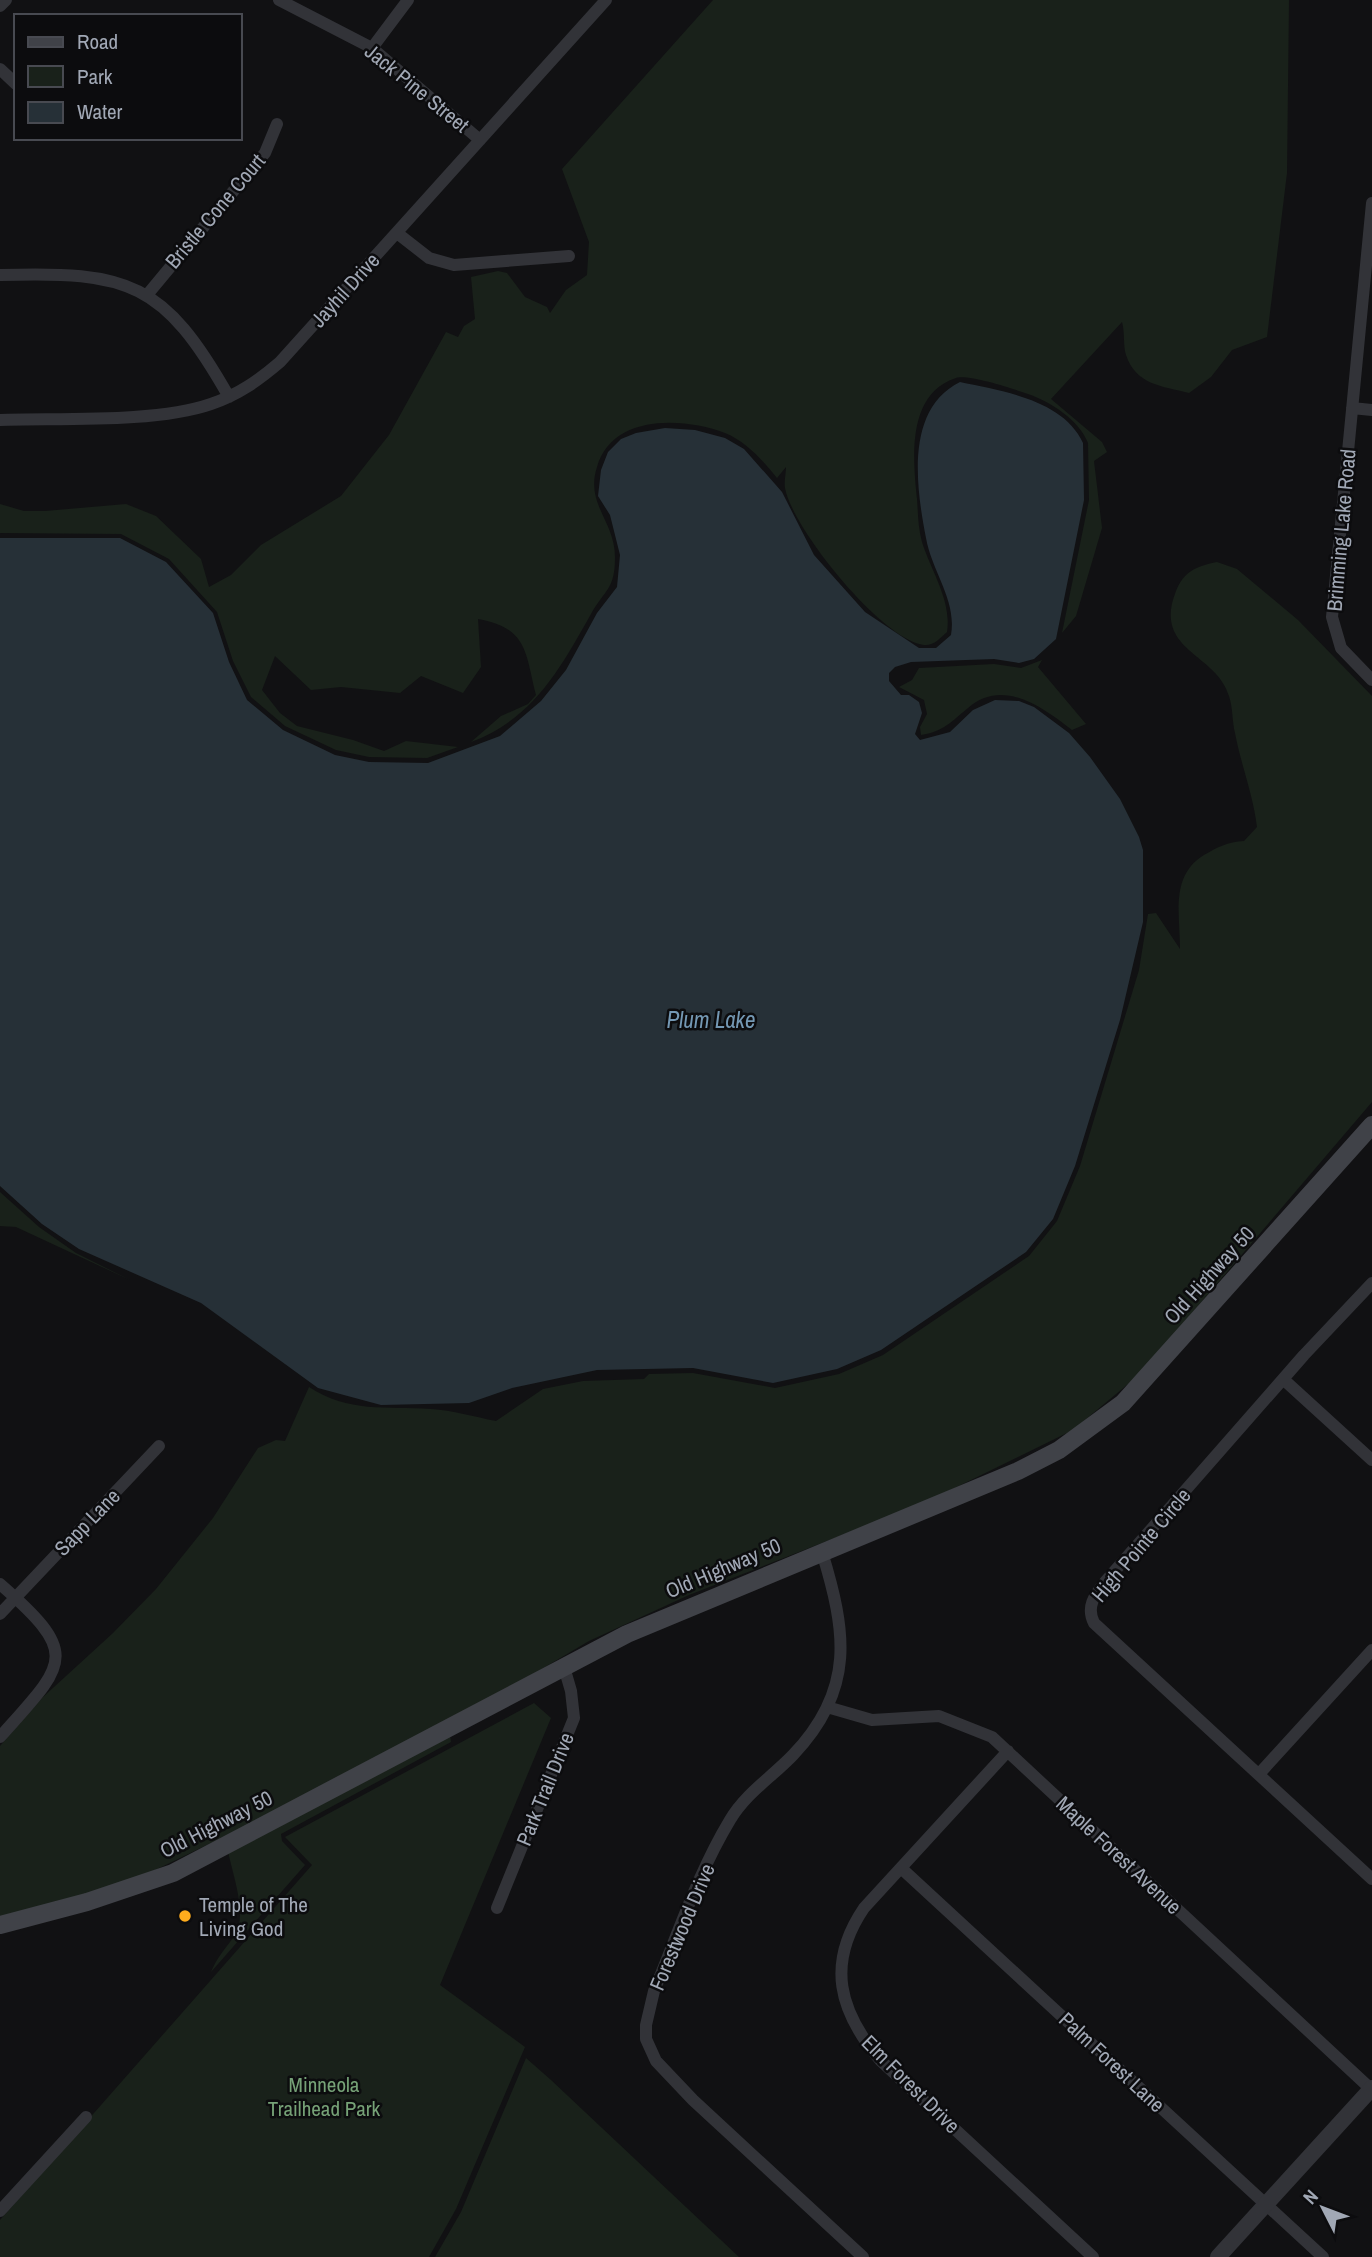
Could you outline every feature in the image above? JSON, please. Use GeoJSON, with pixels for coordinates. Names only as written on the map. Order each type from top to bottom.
{"type":"FeatureCollection","features":[{"type":"Feature","properties":{"kind":"main road","name":"Old Highway 50"},"geometry":{"type":"LineString","coordinates":[[0,1925],[87,1902],[173,1873],[564,1667],[685,1608],[1018,1471],[1059,1450],[1097,1425],[1147,1378],[1372,1125]]}},
{"type":"Feature","properties":{"kind":"street"},"geometry":{"type":"LineString","coordinates":[[0,6],[6,0]]}},
{"type":"Feature","properties":{"kind":"street","name":"Jack Pine Street"},"geometry":{"type":"LineString","coordinates":[[279,0],[372,48],[480,140]]}},
{"type":"Feature","properties":{"kind":"street"},"geometry":{"type":"LineString","coordinates":[[372,48],[408,0]]}},
{"type":"Feature","properties":{"kind":"street","name":"Jayhil Drive"},"geometry":{"type":"LineString","coordinates":[[0,420],[172,413],[229,397],[263,377],[280,362],[606,0]]}},
{"type":"Feature","properties":{"kind":"street"},"geometry":{"type":"LineString","coordinates":[[0,69],[14,82]]}},
{"type":"Feature","properties":{"kind":"street","name":"Bristle Cone Court"},"geometry":{"type":"LineString","coordinates":[[148,295],[265,153],[277,124]]}},
{"type":"Feature","properties":{"kind":"street","name":"Brimming Lake Road"},"geometry":{"type":"LineString","coordinates":[[1372,203],[1370,253],[1332,617],[1341,648],[1372,680]]}},
{"type":"Feature","properties":{"kind":"street"},"geometry":{"type":"LineString","coordinates":[[397,233],[429,258],[454,265],[569,256]]}},
{"type":"Feature","properties":{"kind":"street"},"geometry":{"type":"LineString","coordinates":[[0,275],[64,273],[89,276],[148,295],[191,336],[229,397]]}},
{"type":"Feature","properties":{"kind":"street"},"geometry":{"type":"LineString","coordinates":[[1352,408],[1372,410]]}},
{"type":"Feature","properties":{"kind":"street","name":"High Pointe Circle"},"geometry":{"type":"LineString","coordinates":[[1372,1283],[1283,1379],[1105,1582],[1095,1595],[1090,1610],[1094,1623],[1372,1879]]}},
{"type":"Feature","properties":{"kind":"street"},"geometry":{"type":"LineString","coordinates":[[1283,1379],[1372,1460]]}},
{"type":"Feature","properties":{"kind":"street","name":"Sapp Lane"},"geometry":{"type":"LineString","coordinates":[[0,1614],[159,1446]]}},
{"type":"Feature","properties":{"kind":"street","name":"Forestwood Drive"},"geometry":{"type":"LineString","coordinates":[[822,1552],[841,1624],[839,1664],[827,1707],[809,1737],[761,1783],[731,1819],[703,1876],[654,1991],[647,2013],[646,2039],[666,2074],[863,2257]]}},
{"type":"Feature","properties":{"kind":"street"},"geometry":{"type":"LineString","coordinates":[[0,1584],[46,1626],[54,1640],[56,1656],[54,1669],[46,1684],[0,1737]]}},
{"type":"Feature","properties":{"kind":"street"},"geometry":{"type":"LineString","coordinates":[[1259,1774],[1367,1665],[1372,1650]]}},
{"type":"Feature","properties":{"kind":"street","name":"Park Trail Drive"},"geometry":{"type":"LineString","coordinates":[[497,1908],[574,1718],[571,1691],[564,1667]]}},
{"type":"Feature","properties":{"kind":"street","name":"Maple Forest Avenue"},"geometry":{"type":"LineString","coordinates":[[827,1707],[872,1720],[939,1716],[980,1730],[1008,1751],[1372,2089]]}},
{"type":"Feature","properties":{"kind":"street","name":"Elm Forest Drive"},"geometry":{"type":"LineString","coordinates":[[1008,1751],[864,1908],[848,1937],[841,1972],[846,2005],[852,2022],[880,2060],[1093,2257]]}},
{"type":"Feature","properties":{"kind":"street","name":"Palm Forest Lane"},"geometry":{"type":"LineString","coordinates":[[901,1868],[1323,2257]]}},
{"type":"Feature","properties":{"kind":"street"},"geometry":{"type":"LineString","coordinates":[[1218,2257],[1372,2089]]}},
{"type":"Feature","properties":{"kind":"street"},"geometry":{"type":"LineString","coordinates":[[0,2211],[86,2117]]}},
{"type":"Feature","properties":{"kind":"green space"},"geometry":{"type":"Polygon","coordinates":[[[713,0],[1289,0],[1287,173],[1267,337],[1232,350],[1211,377],[1189,393],[1151,383],[1136,373],[1126,355],[1122,322],[1051,399],[1102,442],[1107,452],[1094,461],[1102,528],[1076,616],[1062,633],[1089,500],[1088,443],[1071,419],[1046,402],[1013,389],[962,377],[940,386],[928,398],[916,430],[914,448],[922,542],[944,598],[948,620],[947,632],[937,641],[924,645],[906,638],[863,604],[841,580],[804,529],[791,506],[785,488],[786,467],[777,478],[747,446],[725,433],[689,424],[651,424],[617,437],[605,450],[597,467],[594,480],[597,502],[614,544],[615,568],[611,583],[543,690],[512,720],[493,732],[471,742],[501,716],[528,704],[536,695],[522,644],[507,629],[494,623],[478,619],[481,667],[463,693],[421,676],[400,693],[341,687],[311,690],[275,656],[262,690],[280,713],[297,726],[384,751],[406,741],[458,747],[427,758],[369,757],[336,750],[285,726],[251,697],[233,661],[217,612],[169,559],[121,534],[0,533],[0,504],[24,511],[45,511],[126,504],[156,516],[201,559],[209,587],[231,575],[261,545],[341,496],[389,435],[446,332],[458,337],[464,326],[475,319],[471,277],[498,271],[507,273],[525,297],[547,307],[550,313],[566,290],[587,275],[589,242],[562,169],[713,0]]]}},
{"type":"Feature","properties":{"kind":"green space"},"geometry":{"type":"Polygon","coordinates":[[[1217,562],[1237,569],[1298,620],[1372,696],[1372,1102],[1140,1374],[1073,1430],[924,1503],[689,1595],[589,1641],[496,1696],[298,1801],[149,1873],[76,1899],[0,1919],[0,1746],[42,1698],[156,1589],[213,1518],[258,1448],[276,1440],[285,1441],[309,1387],[353,1405],[439,1410],[496,1421],[543,1389],[583,1381],[644,1379],[649,1374],[693,1373],[775,1388],[839,1374],[883,1355],[1029,1256],[1057,1221],[1080,1166],[1139,970],[1148,914],[1156,913],[1180,949],[1179,897],[1186,874],[1204,855],[1223,845],[1244,841],[1257,827],[1229,696],[1222,682],[1179,639],[1172,627],[1171,611],[1176,591],[1183,579],[1197,568],[1217,562]]]}},
{"type":"Feature","properties":{"kind":"green space"},"geometry":{"type":"Polygon","coordinates":[[[1042,660],[1038,667],[1086,724],[1072,730],[1036,705],[1022,699],[995,695],[981,699],[941,729],[921,735],[920,727],[927,714],[924,700],[899,687],[912,680],[919,668],[994,664],[1021,668],[1042,660]]]}},
{"type":"Feature","properties":{"kind":"green space"},"geometry":{"type":"Polygon","coordinates":[[[0,1192],[39,1227],[76,1253],[130,1280],[16,1227],[0,1226],[0,1192]]]}},
{"type":"Feature","properties":{"kind":"green space","name":"Minneola Trailhead Park"},"geometry":{"type":"Polygon","coordinates":[[[534,1703],[551,1718],[440,1985],[525,2047],[456,2209],[429,2257],[0,2257],[0,2220],[312,1865],[285,1837],[534,1703]]]}},
{"type":"Feature","properties":{"kind":"green space"},"geometry":{"type":"Polygon","coordinates":[[[450,1735],[451,1742],[281,1834],[282,1841],[305,1865],[211,1972],[239,1926],[240,1905],[228,1851],[450,1735]]]}},
{"type":"Feature","properties":{"kind":"green space"},"geometry":{"type":"Polygon","coordinates":[[[526,2058],[739,2257],[435,2257],[461,2212],[526,2058]]]}},
{"type":"Feature","properties":{"kind":"water","name":"Plum Lake"},"geometry":{"type":"Polygon","coordinates":[[[960,382],[1012,394],[1046,407],[1074,428],[1083,443],[1084,500],[1056,639],[1034,659],[1019,663],[994,659],[911,662],[895,667],[889,673],[889,681],[901,695],[909,695],[919,702],[922,713],[915,734],[920,740],[950,732],[973,710],[995,700],[1019,701],[1034,707],[1069,733],[1090,757],[1120,799],[1143,850],[1143,922],[1120,1020],[1075,1166],[1053,1219],[1026,1252],[881,1350],[837,1369],[773,1383],[693,1368],[597,1370],[512,1388],[469,1403],[381,1405],[318,1388],[201,1303],[79,1249],[42,1224],[0,1186],[0,538],[120,538],[166,562],[213,613],[229,662],[247,700],[283,730],[335,755],[369,762],[428,763],[500,736],[541,701],[566,670],[597,613],[617,587],[620,555],[610,515],[598,496],[601,470],[608,452],[621,439],[636,433],[665,428],[695,430],[725,438],[744,449],[782,492],[814,555],[865,612],[919,648],[936,648],[951,635],[952,622],[947,598],[926,538],[919,496],[919,451],[922,430],[930,411],[942,394],[960,382]]]}},
{"type":"Feature","properties":{"kind":"place","name":"Temple of The Living God"},"geometry":{"type":"Point","coordinates":[185,1916]}}]}
